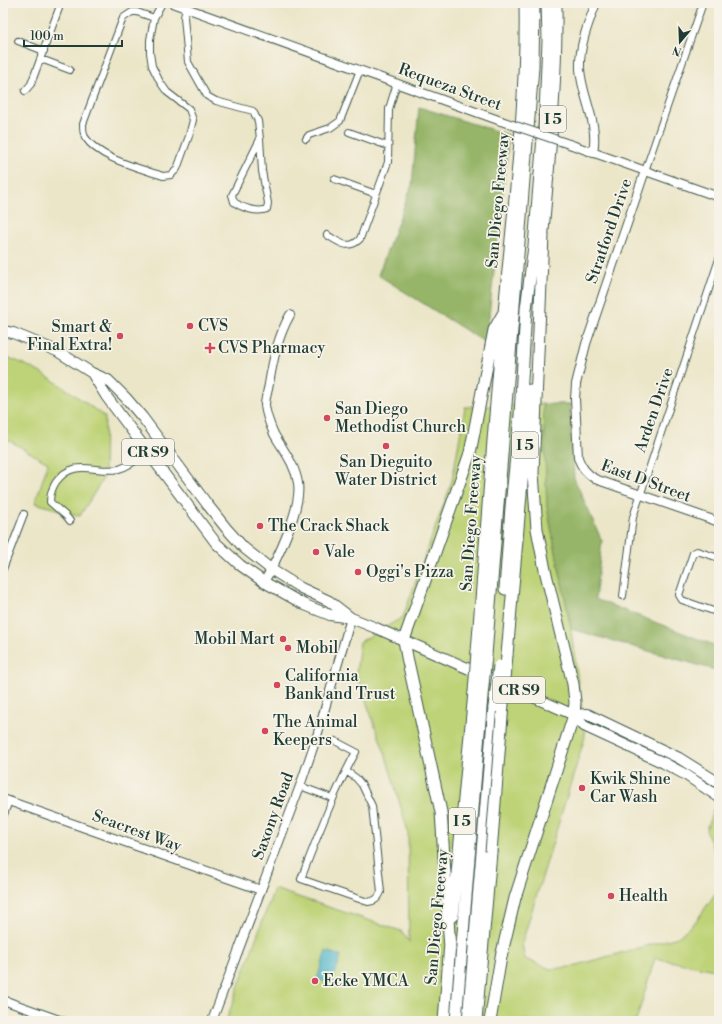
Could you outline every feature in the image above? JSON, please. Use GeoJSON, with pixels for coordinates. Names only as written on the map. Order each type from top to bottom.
{"type":"FeatureCollection","features":[{"type":"Feature","properties":{"kind":"highway","name":"San Diego Freeway"},"geometry":{"type":"LineString","coordinates":[[444,1021],[450,949],[482,654],[503,314],[517,169],[526,45],[525,3]]}},
{"type":"Feature","properties":{"kind":"highway"},"geometry":{"type":"LineString","coordinates":[[482,654],[533,67],[534,3]]}},
{"type":"Feature","properties":{"kind":"highway"},"geometry":{"type":"LineString","coordinates":[[468,1021],[494,707],[503,654],[510,507],[520,415],[526,317],[534,246],[545,113],[548,40],[547,3]]}},
{"type":"Feature","properties":{"kind":"highway","name":"I 5"},"geometry":{"type":"LineString","coordinates":[[476,1021],[491,852],[503,654],[552,134],[557,48],[556,3]]}},
{"type":"Feature","properties":{"kind":"highway"},"geometry":{"type":"LineString","coordinates":[[490,1021],[501,957],[515,898],[574,715],[575,702],[573,684],[545,570],[537,529],[533,473],[543,235]]}},
{"type":"Feature","properties":{"kind":"highway"},"geometry":{"type":"LineString","coordinates":[[450,949],[441,812],[404,640],[470,454],[494,330],[503,314]]}},
{"type":"Feature","properties":{"kind":"highway"},"geometry":{"type":"LineString","coordinates":[[456,1021],[478,694]]}},
{"type":"Feature","properties":{"kind":"main road","name":"CR S9"},"geometry":{"type":"LineString","coordinates":[[3,331],[13,333],[57,351],[92,373],[108,380],[126,398],[226,528],[244,548],[272,570],[301,588],[329,601],[351,618]]}},
{"type":"Feature","properties":{"kind":"main road","name":"CR S9"},"geometry":{"type":"LineString","coordinates":[[92,373],[106,396],[216,543],[240,565],[264,582],[305,605],[330,615],[351,618],[574,715],[584,726],[669,766],[686,775],[719,797]]}},
{"type":"Feature","properties":{"kind":"main road","name":"CR S9"},"geometry":{"type":"LineString","coordinates":[[574,715],[587,714],[658,747],[679,758],[719,783]]}},
{"type":"Feature","properties":{"kind":"street"},"geometry":{"type":"LineString","coordinates":[[25,91],[31,84],[60,3]]}},
{"type":"Feature","properties":{"kind":"street"},"geometry":{"type":"LineString","coordinates":[[154,18],[137,12],[132,12],[123,18],[83,124],[84,135],[91,144],[111,158],[164,176],[170,174],[176,169],[189,136],[193,120],[189,109],[167,92],[152,66],[150,40],[154,18],[162,3]]}},
{"type":"Feature","properties":{"kind":"street","name":"Requeza Street"},"geometry":{"type":"LineString","coordinates":[[172,3],[501,121],[719,197]]}},
{"type":"Feature","properties":{"kind":"street"},"geometry":{"type":"LineString","coordinates":[[593,153],[595,144],[594,122],[583,89],[580,68],[583,39],[596,3]]}},
{"type":"Feature","properties":{"kind":"street","name":"Stratford Drive"},"geometry":{"type":"LineString","coordinates":[[586,473],[578,458],[575,399],[576,384],[586,344],[703,3]]}},
{"type":"Feature","properties":{"kind":"street"},"geometry":{"type":"LineString","coordinates":[[186,8],[184,17],[188,62],[207,96],[216,102],[253,111],[258,121],[260,139],[262,171],[268,203],[267,210],[261,212],[239,205],[234,202],[232,195],[260,139]]}},
{"type":"Feature","properties":{"kind":"street"},"geometry":{"type":"LineString","coordinates":[[18,41],[44,51]]}},
{"type":"Feature","properties":{"kind":"street"},"geometry":{"type":"LineString","coordinates":[[41,58],[70,70]]}},
{"type":"Feature","properties":{"kind":"street"},"geometry":{"type":"LineString","coordinates":[[306,139],[309,135],[330,128],[340,121],[360,70]]}},
{"type":"Feature","properties":{"kind":"street"},"geometry":{"type":"LineString","coordinates":[[327,235],[346,246],[354,244],[360,239],[388,162],[389,109],[397,83]]}},
{"type":"Feature","properties":{"kind":"street"},"geometry":{"type":"LineString","coordinates":[[349,132],[388,146]]}},
{"type":"Feature","properties":{"kind":"street"},"geometry":{"type":"LineString","coordinates":[[334,179],[376,194]]}},
{"type":"Feature","properties":{"kind":"street","name":"Arden Drive"},"geometry":{"type":"LineString","coordinates":[[623,596],[633,517],[719,260]]}},
{"type":"Feature","properties":{"kind":"street"},"geometry":{"type":"LineString","coordinates":[[264,582],[272,570],[294,517],[298,496],[298,483],[290,459],[274,434],[267,417],[265,404],[276,351],[290,315]]}},
{"type":"Feature","properties":{"kind":"street"},"geometry":{"type":"LineString","coordinates":[[70,521],[50,502],[52,489],[61,476],[69,470],[76,468],[119,469],[148,452]]}},
{"type":"Feature","properties":{"kind":"street","name":"East D Street"},"geometry":{"type":"LineString","coordinates":[[586,473],[595,479],[719,522]]}},
{"type":"Feature","properties":{"kind":"street"},"geometry":{"type":"LineString","coordinates":[[3,569],[24,514]]}},
{"type":"Feature","properties":{"kind":"street"},"geometry":{"type":"LineString","coordinates":[[719,558],[698,551],[693,553],[679,595],[682,600],[719,614]]}},
{"type":"Feature","properties":{"kind":"street","name":"Saxony Road"},"geometry":{"type":"LineString","coordinates":[[212,1021],[300,786],[317,736],[351,618]]}},
{"type":"Feature","properties":{"kind":"street"},"geometry":{"type":"LineString","coordinates":[[335,741],[356,752],[346,771],[332,798],[301,879],[368,902],[379,897],[381,892],[372,806],[362,785],[356,778],[346,771]]}},
{"type":"Feature","properties":{"kind":"street"},"geometry":{"type":"LineString","coordinates":[[300,786],[332,798]]}},
{"type":"Feature","properties":{"kind":"street"},"geometry":{"type":"LineString","coordinates":[[3,817],[6,800]]}},
{"type":"Feature","properties":{"kind":"street","name":"Seacrest Way"},"geometry":{"type":"LineString","coordinates":[[6,800],[261,890]]}},
{"type":"Feature","properties":{"kind":"street"},"geometry":{"type":"LineString","coordinates":[[3,1000],[62,1021]]}},
{"type":"Feature","properties":{"kind":"green space"},"geometry":{"type":"Polygon","coordinates":[[[419,107],[509,135],[486,343],[378,275],[412,185],[419,107]]]}},
{"type":"Feature","properties":{"kind":"green space"},"geometry":{"type":"Polygon","coordinates":[[[3,356],[30,367],[44,375],[105,417],[104,477],[80,516],[35,503],[48,463],[3,437],[3,356]]]}},
{"type":"Feature","properties":{"kind":"green space"},"geometry":{"type":"Polygon","coordinates":[[[543,404],[547,507],[571,629],[585,737],[522,943],[525,959],[551,969],[570,967],[678,937],[697,920],[719,888],[719,971],[655,958],[636,1021],[226,1021],[274,889],[401,931],[409,942],[408,832],[386,756],[356,674],[360,642],[403,617],[452,481],[465,407],[543,404]]]}},
{"type":"Feature","properties":{"kind":"green space"},"geometry":{"type":"Polygon","coordinates":[[[543,404],[570,404],[574,478],[602,541],[595,599],[719,647],[719,671],[571,629],[547,507],[543,404]]]}},
{"type":"Feature","properties":{"kind":"green space"},"geometry":{"type":"Polygon","coordinates":[[[714,807],[719,811],[719,864],[706,830],[714,807]]]}},
{"type":"Feature","properties":{"kind":"water"},"geometry":{"type":"Polygon","coordinates":[[[326,951],[341,956],[332,984],[317,979],[326,951]]]}},
{"type":"Feature","properties":{"kind":"place","name":"CVS"},"geometry":{"type":"Point","coordinates":[190,326]}},
{"type":"Feature","properties":{"kind":"place","name":"Smart & Final Extra!"},"geometry":{"type":"Point","coordinates":[120,336]}},
{"type":"Feature","properties":{"kind":"place","name":"CVS Pharmacy"},"geometry":{"type":"Point","coordinates":[210,348]}},
{"type":"Feature","properties":{"kind":"place","name":"San Diego Methodist Church"},"geometry":{"type":"Point","coordinates":[327,418]}},
{"type":"Feature","properties":{"kind":"place","name":"San Dieguito Water District"},"geometry":{"type":"Point","coordinates":[386,446]}},
{"type":"Feature","properties":{"kind":"place","name":"The Crack Shack"},"geometry":{"type":"Point","coordinates":[260,526]}},
{"type":"Feature","properties":{"kind":"place","name":"Vale"},"geometry":{"type":"Point","coordinates":[316,552]}},
{"type":"Feature","properties":{"kind":"place","name":"Oggi's Pizza"},"geometry":{"type":"Point","coordinates":[358,572]}},
{"type":"Feature","properties":{"kind":"place","name":"Mobil Mart"},"geometry":{"type":"Point","coordinates":[283,639]}},
{"type":"Feature","properties":{"kind":"place","name":"Mobil"},"geometry":{"type":"Point","coordinates":[288,648]}},
{"type":"Feature","properties":{"kind":"place","name":"California Bank and Trust"},"geometry":{"type":"Point","coordinates":[277,685]}},
{"type":"Feature","properties":{"kind":"place","name":"The Animal Keepers"},"geometry":{"type":"Point","coordinates":[265,731]}},
{"type":"Feature","properties":{"kind":"place","name":"Kwik Shine Car Wash"},"geometry":{"type":"Point","coordinates":[582,788]}},
{"type":"Feature","properties":{"kind":"place","name":"Health"},"geometry":{"type":"Point","coordinates":[611,896]}},
{"type":"Feature","properties":{"kind":"place","name":"Ecke YMCA"},"geometry":{"type":"Point","coordinates":[315,981]}}]}
